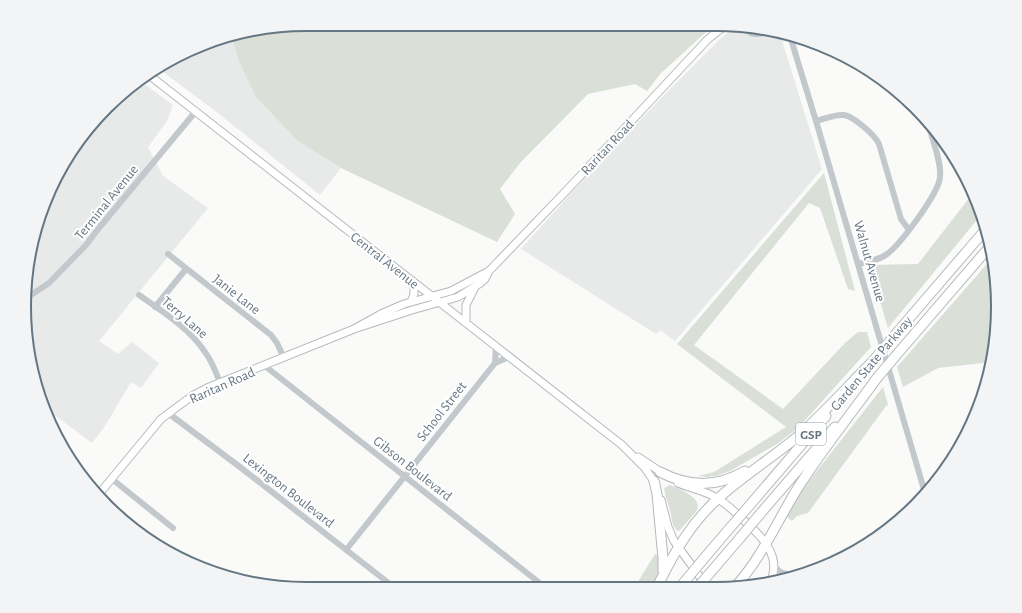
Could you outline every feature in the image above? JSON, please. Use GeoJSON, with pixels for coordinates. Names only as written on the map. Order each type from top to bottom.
{"type":"FeatureCollection","features":[{"type":"Feature","properties":{"kind":"highway","name":"Garden State Parkway"},"geometry":{"type":"LineString","coordinates":[[684,582],[982,234]]}},
{"type":"Feature","properties":{"kind":"highway","name":"Garden State Parkway"},"geometry":{"type":"LineString","coordinates":[[702,582],[985,250]]}},
{"type":"Feature","properties":{"kind":"highway"},"geometry":{"type":"LineString","coordinates":[[660,582],[678,546],[698,519],[718,498],[801,433],[872,362]]}},
{"type":"Feature","properties":{"kind":"highway"},"geometry":{"type":"LineString","coordinates":[[740,581],[751,568],[767,544],[788,504],[803,481],[877,378]]}},
{"type":"Feature","properties":{"kind":"highway"},"geometry":{"type":"LineString","coordinates":[[660,472],[687,482],[712,483],[732,478],[748,468],[761,464]]}},
{"type":"Feature","properties":{"kind":"highway"},"geometry":{"type":"LineString","coordinates":[[654,481],[657,494],[663,558],[663,571],[659,582]]}},
{"type":"Feature","properties":{"kind":"main road","name":"Raritan Road"},"geometry":{"type":"LineString","coordinates":[[102,491],[162,419],[192,396],[220,383],[354,329],[458,297],[476,286],[485,279],[489,271],[708,39],[718,31]]}},
{"type":"Feature","properties":{"kind":"main road","name":"Central Avenue"},"geometry":{"type":"LineString","coordinates":[[152,78],[622,445],[677,482],[718,498],[758,532],[767,544],[774,561]]}},
{"type":"Feature","properties":{"kind":"main road","name":"Raritan Road"},"geometry":{"type":"LineString","coordinates":[[354,329],[377,316],[411,302],[456,289],[489,271]]}},
{"type":"Feature","properties":{"kind":"main road"},"geometry":{"type":"LineString","coordinates":[[411,302],[414,297],[415,290],[412,281]]}},
{"type":"Feature","properties":{"kind":"main road"},"geometry":{"type":"LineString","coordinates":[[466,323],[466,305],[476,286]]}},
{"type":"Feature","properties":{"kind":"main road","name":"Central Avenue"},"geometry":{"type":"LineString","coordinates":[[622,445],[635,457],[654,481],[660,496],[668,527],[678,546],[704,582]]}},
{"type":"Feature","properties":{"kind":"main road"},"geometry":{"type":"LineString","coordinates":[[773,576],[774,561]]}},
{"type":"Feature","properties":{"kind":"street","name":"Walnut Avenue"},"geometry":{"type":"LineString","coordinates":[[792,42],[923,488]]}},
{"type":"Feature","properties":{"kind":"street","name":"Terminal Avenue"},"geometry":{"type":"LineString","coordinates":[[32,295],[49,283],[86,245],[196,111]]}},
{"type":"Feature","properties":{"kind":"street"},"geometry":{"type":"LineString","coordinates":[[816,121],[837,115],[846,115],[852,118],[876,138],[901,219],[909,230]]}},
{"type":"Feature","properties":{"kind":"street"},"geometry":{"type":"LineString","coordinates":[[858,264],[880,258],[887,254],[909,230],[935,193],[940,180],[940,166],[933,138]]}},
{"type":"Feature","properties":{"kind":"street","name":"Janie Lane"},"geometry":{"type":"LineString","coordinates":[[168,254],[270,335],[277,342],[284,358]]}},
{"type":"Feature","properties":{"kind":"street"},"geometry":{"type":"LineString","coordinates":[[155,307],[186,269]]}},
{"type":"Feature","properties":{"kind":"street","name":"Terry Lane"},"geometry":{"type":"LineString","coordinates":[[139,295],[192,335],[213,363],[220,383]]}},
{"type":"Feature","properties":{"kind":"street"},"geometry":{"type":"LineString","coordinates":[[495,363],[496,347]]}},
{"type":"Feature","properties":{"kind":"street","name":"School Street"},"geometry":{"type":"LineString","coordinates":[[346,550],[495,363],[510,357]]}},
{"type":"Feature","properties":{"kind":"street","name":"Gibson Boulevard"},"geometry":{"type":"LineString","coordinates":[[265,366],[538,582]]}},
{"type":"Feature","properties":{"kind":"street","name":"Lexington Boulevard"},"geometry":{"type":"LineString","coordinates":[[168,413],[387,582]]}},
{"type":"Feature","properties":{"kind":"street"},"geometry":{"type":"LineString","coordinates":[[112,479],[173,528]]}},
{"type":"Feature","properties":{"kind":"street"},"geometry":{"type":"LineString","coordinates":[[774,561],[777,569],[783,574]]}},
{"type":"Feature","properties":{"kind":"shaded area"},"geometry":{"type":"Polygon","coordinates":[[[306,31],[707,31],[661,73],[647,91],[635,84],[588,94],[520,163],[500,189],[515,214],[497,242],[341,168],[299,142],[256,97],[238,59],[233,41],[271,33],[306,31]]]}},
{"type":"Feature","properties":{"kind":"shaded area"},"geometry":{"type":"Polygon","coordinates":[[[729,32],[751,33],[781,39],[822,169],[675,341],[660,330],[656,334],[521,249],[581,182],[729,32]]]}},
{"type":"Feature","properties":{"kind":"shaded area"},"geometry":{"type":"Polygon","coordinates":[[[746,33],[751,33],[766,36],[754,37],[746,33]]]}},
{"type":"Feature","properties":{"kind":"shaded area"},"geometry":{"type":"Polygon","coordinates":[[[233,41],[238,59],[299,142],[341,168],[320,195],[218,113],[163,72],[185,59],[233,41]]]}},
{"type":"Feature","properties":{"kind":"shaded area"},"geometry":{"type":"Polygon","coordinates":[[[144,84],[173,105],[167,121],[148,147],[163,176],[208,208],[99,341],[118,354],[132,342],[159,363],[141,388],[131,382],[105,426],[92,443],[53,414],[40,378],[33,342],[31,306],[33,271],[40,235],[52,201],[77,153],[99,125],[125,99],[144,84]]]}},
{"type":"Feature","properties":{"kind":"shaded area"},"geometry":{"type":"Polygon","coordinates":[[[824,173],[855,291],[848,289],[820,208],[809,203],[694,345],[783,409],[845,343],[858,332],[867,332],[871,347],[798,428],[777,444],[730,471],[716,476],[698,476],[714,472],[786,427],[677,344],[824,173]]]}},
{"type":"Feature","properties":{"kind":"shaded area"},"geometry":{"type":"Polygon","coordinates":[[[969,198],[977,220],[888,328],[869,265],[918,264],[969,198]]]}},
{"type":"Feature","properties":{"kind":"shaded area"},"geometry":{"type":"Polygon","coordinates":[[[988,263],[991,306],[989,342],[985,363],[938,368],[903,387],[897,367],[988,263]]]}},
{"type":"Feature","properties":{"kind":"shaded area"},"geometry":{"type":"Polygon","coordinates":[[[883,387],[888,405],[808,513],[797,516],[792,521],[786,516],[799,495],[883,387]]]}},
{"type":"Feature","properties":{"kind":"shaded area"},"geometry":{"type":"Polygon","coordinates":[[[670,485],[685,492],[695,499],[698,508],[678,531],[673,524],[664,491],[664,488],[670,485]]]}},
{"type":"Feature","properties":{"kind":"shaded area"},"geometry":{"type":"Polygon","coordinates":[[[655,554],[661,558],[659,578],[656,582],[638,582],[655,554]]]}}]}
